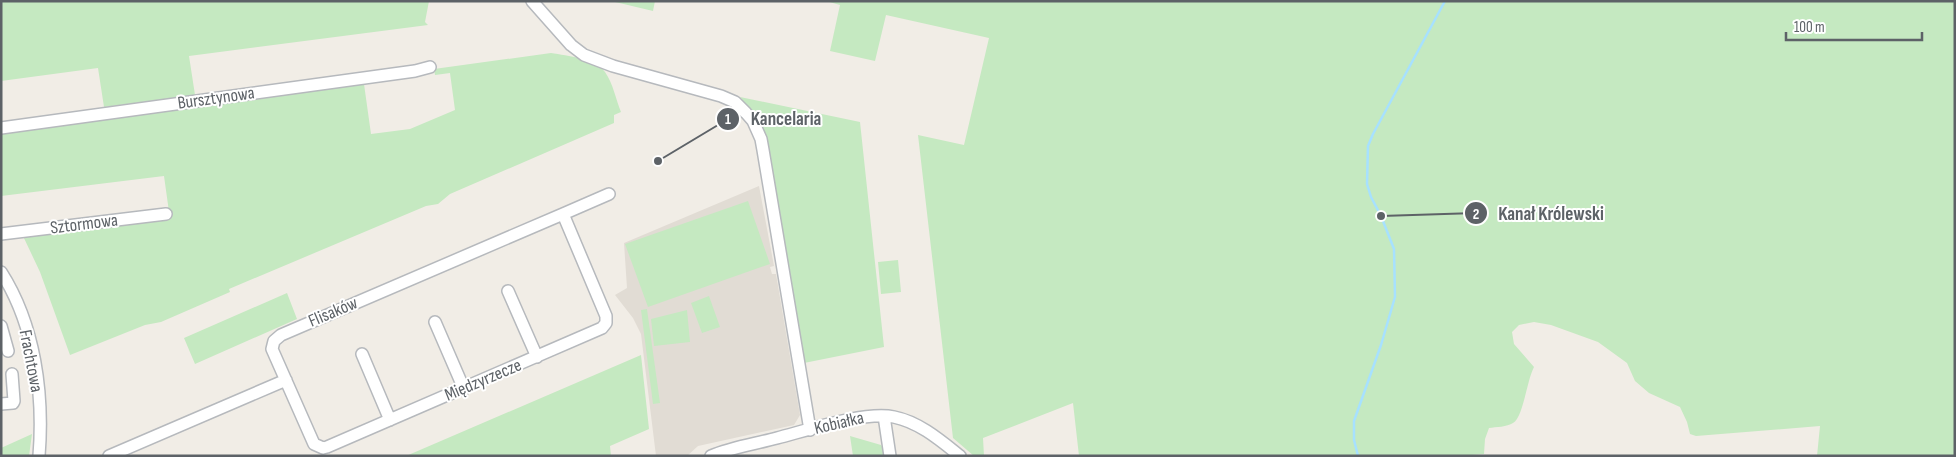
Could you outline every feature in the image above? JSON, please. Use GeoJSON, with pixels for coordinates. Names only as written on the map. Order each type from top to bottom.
{"type":"FeatureCollection","features":[{"type":"Feature","properties":{"kind":"street"},"geometry":{"type":"LineString","coordinates":[[532,1],[571,45],[584,55],[605,64],[721,96],[738,105],[753,121],[761,139],[810,430]]}},
{"type":"Feature","properties":{"kind":"street","name":"Bursztynowa"},"geometry":{"type":"LineString","coordinates":[[1,128],[430,68]]}},
{"type":"Feature","properties":{"kind":"street","name":"Flisaków"},"geometry":{"type":"LineString","coordinates":[[286,380],[272,349],[274,341],[281,335],[609,194]]}},
{"type":"Feature","properties":{"kind":"street","name":"Sztormowa"},"geometry":{"type":"LineString","coordinates":[[1,234],[166,214]]}},
{"type":"Feature","properties":{"kind":"street","name":"Międzyrzecze"},"geometry":{"type":"LineString","coordinates":[[286,380],[312,441],[318,446],[327,447],[600,330],[604,326],[606,319],[563,214]]}},
{"type":"Feature","properties":{"kind":"street","name":"Frachtowa"},"geometry":{"type":"LineString","coordinates":[[1,272],[19,306],[34,360],[40,417],[39,456]]}},
{"type":"Feature","properties":{"kind":"street"},"geometry":{"type":"LineString","coordinates":[[508,291],[537,357]]}},
{"type":"Feature","properties":{"kind":"street"},"geometry":{"type":"LineString","coordinates":[[435,322],[464,389]]}},
{"type":"Feature","properties":{"kind":"street"},"geometry":{"type":"LineString","coordinates":[[1,326],[8,351]]}},
{"type":"Feature","properties":{"kind":"street"},"geometry":{"type":"LineString","coordinates":[[362,354],[390,420]]}},
{"type":"Feature","properties":{"kind":"street"},"geometry":{"type":"LineString","coordinates":[[1,404],[13,403],[14,401],[12,374]]}},
{"type":"Feature","properties":{"kind":"street"},"geometry":{"type":"LineString","coordinates":[[109,456],[286,380]]}},
{"type":"Feature","properties":{"kind":"street"},"geometry":{"type":"LineString","coordinates":[[884,416],[890,456]]}},
{"type":"Feature","properties":{"kind":"street","name":"Kobiałka"},"geometry":{"type":"LineString","coordinates":[[711,456],[865,417],[884,416],[901,419],[921,428],[960,456]]}},
{"type":"Feature","properties":{"kind":"shaded area"},"geometry":{"type":"Polygon","coordinates":[[[759,186],[774,266],[770,267],[772,274],[776,274],[800,415],[794,425],[698,446],[687,456],[656,456],[641,334],[633,318],[615,295],[627,288],[624,243],[759,186]]]}},
{"type":"Feature","properties":{"kind":"green space"},"geometry":{"type":"Polygon","coordinates":[[[1,1],[429,1],[425,22],[428,25],[189,56],[195,95],[104,107],[98,68],[1,81],[1,1]]]}},
{"type":"Feature","properties":{"kind":"green space"},"geometry":{"type":"Polygon","coordinates":[[[611,1],[655,1],[653,11],[611,1]]]}},
{"type":"Feature","properties":{"kind":"green space"},"geometry":{"type":"Polygon","coordinates":[[[826,1],[1955,1],[1955,456],[1817,456],[1820,426],[1696,436],[1690,434],[1680,407],[1649,393],[1635,381],[1627,363],[1598,342],[1551,325],[1534,322],[1519,325],[1512,332],[1514,344],[1534,367],[1520,414],[1511,424],[1489,428],[1485,439],[1484,454],[1459,456],[1079,456],[1073,403],[983,438],[984,456],[974,456],[953,438],[918,135],[964,145],[989,38],[886,15],[875,61],[830,51],[840,5],[826,1]]]}},
{"type":"Feature","properties":{"kind":"green space"},"geometry":{"type":"Polygon","coordinates":[[[551,53],[588,61],[601,67],[608,76],[621,112],[614,115],[614,123],[450,194],[438,204],[426,206],[229,289],[230,292],[161,322],[145,325],[70,355],[40,272],[23,236],[170,219],[164,176],[1,196],[1,134],[364,84],[371,134],[410,129],[455,110],[450,73],[435,75],[434,69],[551,53]]]}},
{"type":"Feature","properties":{"kind":"green space"},"geometry":{"type":"Polygon","coordinates":[[[740,97],[860,122],[884,347],[804,363],[766,142],[760,121],[740,97]]]}},
{"type":"Feature","properties":{"kind":"green space"},"geometry":{"type":"Polygon","coordinates":[[[748,201],[770,264],[648,307],[625,244],[748,201]]]}},
{"type":"Feature","properties":{"kind":"green space"},"geometry":{"type":"Polygon","coordinates":[[[898,260],[901,292],[881,294],[878,262],[898,260]]]}},
{"type":"Feature","properties":{"kind":"green space"},"geometry":{"type":"Polygon","coordinates":[[[287,293],[297,319],[195,364],[184,338],[287,293]]]}},
{"type":"Feature","properties":{"kind":"green space"},"geometry":{"type":"Polygon","coordinates":[[[709,296],[720,327],[702,333],[691,303],[709,296]]]}},
{"type":"Feature","properties":{"kind":"green space"},"geometry":{"type":"Polygon","coordinates":[[[647,309],[660,403],[653,404],[641,310],[647,309]]]}},
{"type":"Feature","properties":{"kind":"green space"},"geometry":{"type":"Polygon","coordinates":[[[687,310],[690,342],[654,346],[651,319],[687,310]]]}},
{"type":"Feature","properties":{"kind":"green space"},"geometry":{"type":"Polygon","coordinates":[[[641,355],[649,429],[610,446],[611,456],[406,456],[641,355]]]}},
{"type":"Feature","properties":{"kind":"green space"},"geometry":{"type":"Polygon","coordinates":[[[32,434],[29,456],[1,456],[1,448],[32,434]]]}},
{"type":"Feature","properties":{"kind":"green space"},"geometry":{"type":"Polygon","coordinates":[[[850,436],[881,445],[887,456],[853,456],[850,436]]]}},
{"type":"Feature","properties":{"kind":"waterway"},"geometry":{"type":"LineString","coordinates":[[1358,456],[1354,440],[1354,421],[1381,345],[1395,297],[1394,249],[1367,184],[1368,146],[1445,1]]}},
{"type":"Feature","properties":{"kind":"place","name":"Kancelaria"},"geometry":{"type":"Point","coordinates":[658,161]}},
{"type":"Feature","properties":{"kind":"place","name":"Kanał Królewski"},"geometry":{"type":"Point","coordinates":[1381,216]}}]}
